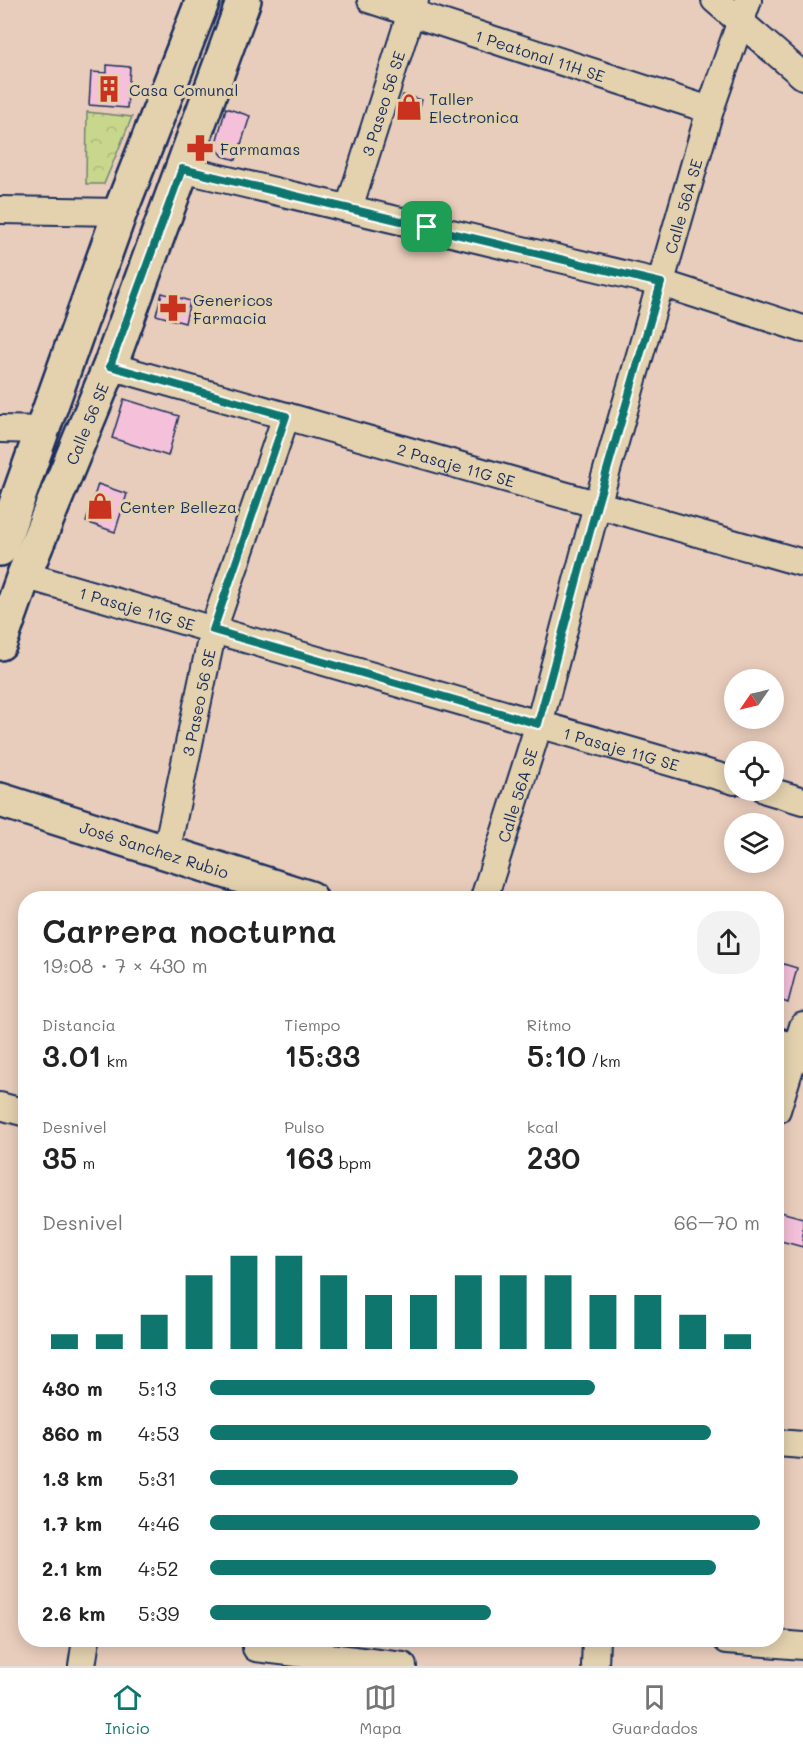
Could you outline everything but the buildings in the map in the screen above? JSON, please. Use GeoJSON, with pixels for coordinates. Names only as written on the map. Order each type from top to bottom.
{"type":"FeatureCollection","features":[{"type":"Feature","properties":{"kind":"main road"},"geometry":{"type":"LineString","coordinates":[[0,549],[120,212],[203,0]]}},
{"type":"Feature","properties":{"kind":"main road","name":"Calle 56 SE"},"geometry":{"type":"LineString","coordinates":[[0,643],[24,575],[110,366],[244,0]]}},
{"type":"Feature","properties":{"kind":"main road","name":"José Sanchez Rubio"},"geometry":{"type":"LineString","coordinates":[[0,800],[166,853],[259,891]]}},
{"type":"Feature","properties":{"kind":"street","name":"1 Peatonal 11H SE"},"geometry":{"type":"LineString","coordinates":[[371,0],[413,7],[710,110]]}},
{"type":"Feature","properties":{"kind":"street"},"geometry":{"type":"LineString","coordinates":[[715,0],[745,11],[803,75]]}},
{"type":"Feature","properties":{"kind":"street","name":"3 Paseo 56 SE"},"geometry":{"type":"LineString","coordinates":[[349,208],[413,7]]}},
{"type":"Feature","properties":{"kind":"street","name":"Calle 56A SE"},"geometry":{"type":"LineString","coordinates":[[486,891],[538,724],[597,505],[710,110],[745,11]]}},
{"type":"Feature","properties":{"kind":"street"},"geometry":{"type":"LineString","coordinates":[[182,169],[661,283],[803,329]]}},
{"type":"Feature","properties":{"kind":"street"},"geometry":{"type":"LineString","coordinates":[[0,210],[120,212]]}},
{"type":"Feature","properties":{"kind":"street","name":"2 Pasaje 11G SE"},"geometry":{"type":"LineString","coordinates":[[110,366],[803,563]]}},
{"type":"Feature","properties":{"kind":"street","name":"3 Paseo 56 SE"},"geometry":{"type":"LineString","coordinates":[[166,853],[213,630],[286,416]]}},
{"type":"Feature","properties":{"kind":"street"},"geometry":{"type":"LineString","coordinates":[[0,429],[44,430]]}},
{"type":"Feature","properties":{"kind":"street","name":"1 Pasaje 11G SE"},"geometry":{"type":"LineString","coordinates":[[24,575],[724,778]]}},
{"type":"Feature","properties":{"kind":"street"},"geometry":{"type":"LineString","coordinates":[[784,795],[803,801]]}},
{"type":"Feature","properties":{"kind":"street"},"geometry":{"type":"LineString","coordinates":[[784,1086],[796,1044]]}},
{"type":"Feature","properties":{"kind":"street"},"geometry":{"type":"LineString","coordinates":[[0,1106],[18,1111]]}},
{"type":"Feature","properties":{"kind":"street"},"geometry":{"type":"LineString","coordinates":[[784,1444],[803,1445]]}},
{"type":"Feature","properties":{"kind":"street"},"geometry":{"type":"LineString","coordinates":[[784,1644],[803,1646]]}},
{"type":"Feature","properties":{"kind":"street"},"geometry":{"type":"LineString","coordinates":[[82,1666],[85,1647]]}},
{"type":"Feature","properties":{"kind":"street"},"geometry":{"type":"LineString","coordinates":[[595,1666],[596,1647]]}},
{"type":"Feature","properties":{"kind":"street"},"geometry":{"type":"LineString","coordinates":[[256,1651],[403,1666]]}},
{"type":"Feature","properties":{"kind":"green space"},"geometry":{"type":"Polygon","coordinates":[[[87,112],[132,117],[104,184],[86,184],[87,112]]]}},
{"type":"Feature","properties":{"kind":"place","name":"Casa Comunal"},"geometry":{"type":"Point","coordinates":[109,89]}},
{"type":"Feature","properties":{"kind":"place","name":"Taller Electronica"},"geometry":{"type":"Point","coordinates":[409,107]}},
{"type":"Feature","properties":{"kind":"place","name":"Farmamas"},"geometry":{"type":"Point","coordinates":[200,148]}},
{"type":"Feature","properties":{"kind":"place","name":"Genericos Farmacia"},"geometry":{"type":"Point","coordinates":[173,308]}},
{"type":"Feature","properties":{"kind":"place","name":"Center Belleza"},"geometry":{"type":"Point","coordinates":[100,506]}},
{"type":"Feature","properties":{"kind":"route"},"geometry":{"type":"LineString","coordinates":[[182,169],[427,227],[661,283],[597,505],[538,724],[213,630],[286,416],[110,366],[182,169]]}}]}
